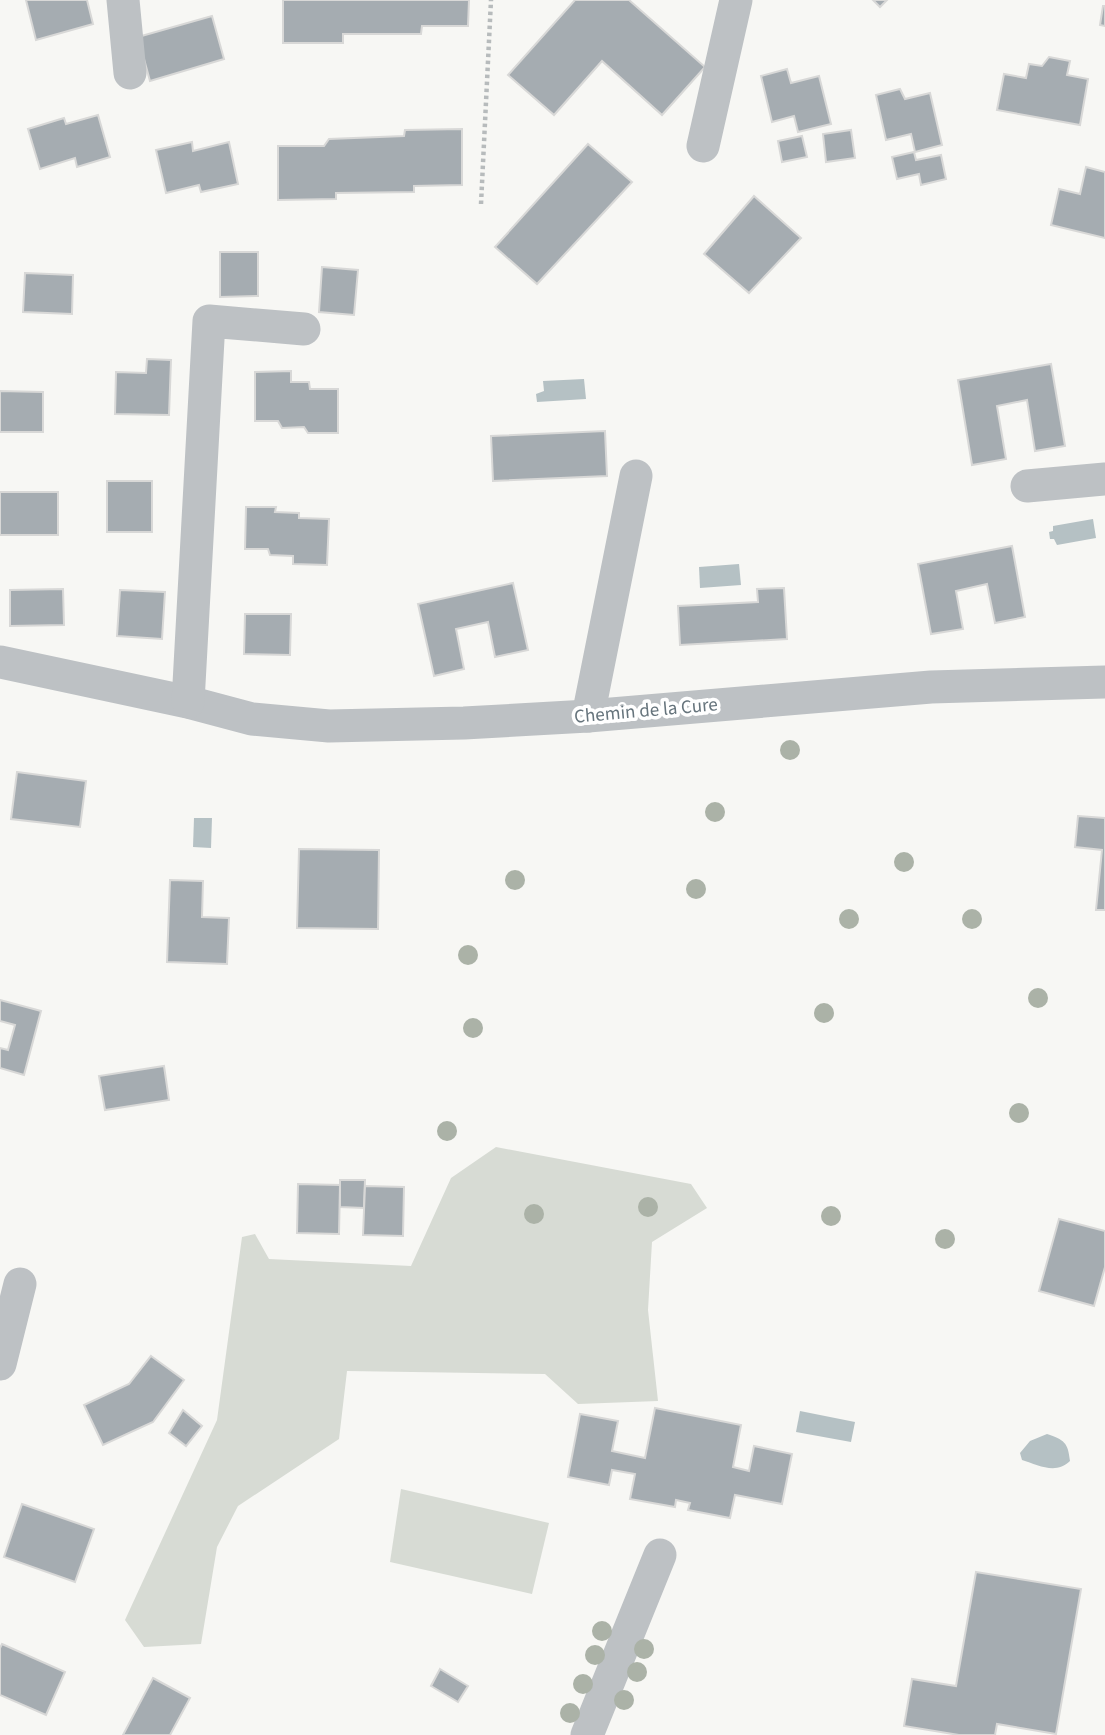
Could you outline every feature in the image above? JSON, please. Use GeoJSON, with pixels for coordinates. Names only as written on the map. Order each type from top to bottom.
{"type":"FeatureCollection","features":[{"type":"Feature","properties":{"kind":"street"},"geometry":{"type":"LineString","coordinates":[[123,0],[130,74]]}},
{"type":"Feature","properties":{"kind":"street"},"geometry":{"type":"LineString","coordinates":[[703,146],[736,0]]}},
{"type":"Feature","properties":{"kind":"street"},"geometry":{"type":"LineString","coordinates":[[188,702],[209,321],[304,328]]}},
{"type":"Feature","properties":{"kind":"street"},"geometry":{"type":"LineString","coordinates":[[588,716],[636,476]]}},
{"type":"Feature","properties":{"kind":"street"},"geometry":{"type":"LineString","coordinates":[[1027,486],[1105,479]]}},
{"type":"Feature","properties":{"kind":"street","name":"Chemin de la Cure"},"geometry":{"type":"LineString","coordinates":[[0,662],[188,702],[252,719],[330,726],[464,723],[588,716],[931,687],[1105,682]]}},
{"type":"Feature","properties":{"kind":"street"},"geometry":{"type":"LineString","coordinates":[[0,1364],[20,1284]]}},
{"type":"Feature","properties":{"kind":"street"},"geometry":{"type":"LineString","coordinates":[[586,1735],[660,1555]]}},
{"type":"Feature","properties":{"kind":"path"},"geometry":{"type":"LineString","coordinates":[[481,204],[491,0]]}},
{"type":"Feature","properties":{"kind":"shaded area"},"geometry":{"type":"Polygon","coordinates":[[[584,379],[586,399],[537,402],[536,394],[544,391],[543,381],[584,379]]]}},
{"type":"Feature","properties":{"kind":"shaded area"},"geometry":{"type":"Polygon","coordinates":[[[1093,519],[1096,538],[1057,545],[1054,539],[1050,539],[1049,532],[1053,531],[1053,526],[1093,519]]]}},
{"type":"Feature","properties":{"kind":"shaded area"},"geometry":{"type":"Polygon","coordinates":[[[739,564],[741,585],[700,588],[699,567],[739,564]]]}},
{"type":"Feature","properties":{"kind":"shaded area"},"geometry":{"type":"Polygon","coordinates":[[[194,818],[212,818],[211,848],[193,847],[194,818]]]}},
{"type":"Feature","properties":{"kind":"shaded area"},"geometry":{"type":"Polygon","coordinates":[[[496,1147],[691,1184],[707,1208],[652,1242],[648,1310],[658,1401],[578,1404],[545,1374],[347,1371],[339,1439],[238,1506],[217,1547],[201,1644],[144,1647],[125,1620],[217,1420],[242,1237],[255,1234],[269,1259],[411,1266],[451,1178],[496,1147]]]}},
{"type":"Feature","properties":{"kind":"shaded area"},"geometry":{"type":"Polygon","coordinates":[[[800,1411],[855,1422],[851,1442],[796,1432],[800,1411]]]}},
{"type":"Feature","properties":{"kind":"shaded area"},"geometry":{"type":"Polygon","coordinates":[[[1047,1434],[1064,1443],[1070,1461],[1053,1468],[1022,1460],[1020,1453],[1030,1441],[1047,1434]]]}},
{"type":"Feature","properties":{"kind":"shaded area"},"geometry":{"type":"Polygon","coordinates":[[[401,1489],[549,1523],[532,1594],[390,1562],[401,1489]]]}},
{"type":"Feature","properties":{"kind":"building"},"geometry":{"type":"Polygon","coordinates":[[[26,0],[87,0],[93,24],[36,40],[26,0]]]}},
{"type":"Feature","properties":{"kind":"building"},"geometry":{"type":"Polygon","coordinates":[[[283,0],[469,0],[468,26],[422,26],[421,34],[343,34],[343,43],[283,43],[283,0]]]}},
{"type":"Feature","properties":{"kind":"building"},"geometry":{"type":"Polygon","coordinates":[[[575,0],[629,0],[705,67],[662,115],[602,61],[554,115],[508,75],[575,0]]]}},
{"type":"Feature","properties":{"kind":"building"},"geometry":{"type":"Polygon","coordinates":[[[873,0],[887,0],[880,7],[873,0]]]}},
{"type":"Feature","properties":{"kind":"building"},"geometry":{"type":"Polygon","coordinates":[[[1105,6],[1105,26],[1100,25],[1105,6]]]}},
{"type":"Feature","properties":{"kind":"building"},"geometry":{"type":"Polygon","coordinates":[[[212,16],[224,59],[150,81],[138,37],[212,16]]]}},
{"type":"Feature","properties":{"kind":"building"},"geometry":{"type":"Polygon","coordinates":[[[1049,57],[1070,61],[1067,75],[1088,79],[1080,125],[997,110],[1004,74],[1026,78],[1029,64],[1042,66],[1049,57]]]}},
{"type":"Feature","properties":{"kind":"building"},"geometry":{"type":"Polygon","coordinates":[[[787,69],[791,83],[819,76],[831,124],[798,132],[794,116],[772,122],[761,76],[787,69]]]}},
{"type":"Feature","properties":{"kind":"building"},"geometry":{"type":"Polygon","coordinates":[[[900,89],[905,99],[930,93],[942,145],[915,152],[911,134],[886,140],[876,95],[900,89]]]}},
{"type":"Feature","properties":{"kind":"building"},"geometry":{"type":"Polygon","coordinates":[[[98,115],[110,157],[77,167],[75,158],[40,169],[28,129],[64,118],[66,124],[98,115]]]}},
{"type":"Feature","properties":{"kind":"building"},"geometry":{"type":"Polygon","coordinates":[[[462,129],[462,185],[414,186],[414,192],[336,193],[336,199],[278,200],[278,146],[324,146],[329,139],[404,136],[405,130],[462,129]]]}},
{"type":"Feature","properties":{"kind":"building"},"geometry":{"type":"Polygon","coordinates":[[[851,130],[855,158],[826,162],[823,134],[851,130]]]}},
{"type":"Feature","properties":{"kind":"building"},"geometry":{"type":"Polygon","coordinates":[[[802,136],[807,157],[782,162],[778,141],[802,136]]]}},
{"type":"Feature","properties":{"kind":"building"},"geometry":{"type":"Polygon","coordinates":[[[192,142],[193,151],[229,142],[238,184],[201,192],[199,185],[166,193],[156,150],[192,142]]]}},
{"type":"Feature","properties":{"kind":"building"},"geometry":{"type":"Polygon","coordinates":[[[588,144],[632,182],[537,284],[495,247],[588,144]]]}},
{"type":"Feature","properties":{"kind":"building"},"geometry":{"type":"Polygon","coordinates":[[[914,152],[916,160],[941,155],[946,179],[921,185],[919,174],[897,179],[892,157],[914,152]]]}},
{"type":"Feature","properties":{"kind":"building"},"geometry":{"type":"Polygon","coordinates":[[[1086,167],[1105,172],[1105,238],[1051,225],[1059,189],[1080,194],[1086,167]]]}},
{"type":"Feature","properties":{"kind":"building"},"geometry":{"type":"Polygon","coordinates":[[[754,196],[801,238],[749,293],[704,254],[754,196]]]}},
{"type":"Feature","properties":{"kind":"building"},"geometry":{"type":"Polygon","coordinates":[[[220,252],[258,252],[258,296],[220,297],[220,252]]]}},
{"type":"Feature","properties":{"kind":"building"},"geometry":{"type":"Polygon","coordinates":[[[322,267],[358,270],[354,315],[319,312],[322,267]]]}},
{"type":"Feature","properties":{"kind":"building"},"geometry":{"type":"Polygon","coordinates":[[[25,273],[73,275],[72,314],[23,312],[25,273]]]}},
{"type":"Feature","properties":{"kind":"building"},"geometry":{"type":"Polygon","coordinates":[[[147,359],[171,360],[169,415],[115,414],[116,372],[146,373],[147,359]]]}},
{"type":"Feature","properties":{"kind":"building"},"geometry":{"type":"Polygon","coordinates":[[[1051,364],[1065,446],[1035,451],[1027,400],[997,406],[1006,459],[972,465],[958,380],[1051,364]]]}},
{"type":"Feature","properties":{"kind":"building"},"geometry":{"type":"Polygon","coordinates":[[[291,371],[291,382],[309,382],[310,389],[338,389],[338,433],[308,433],[304,427],[282,428],[278,421],[255,421],[255,372],[291,371]]]}},
{"type":"Feature","properties":{"kind":"building"},"geometry":{"type":"Polygon","coordinates":[[[0,391],[43,392],[43,432],[0,432],[0,391]]]}},
{"type":"Feature","properties":{"kind":"building"},"geometry":{"type":"Polygon","coordinates":[[[605,431],[607,476],[493,481],[491,436],[605,431]]]}},
{"type":"Feature","properties":{"kind":"building"},"geometry":{"type":"Polygon","coordinates":[[[107,481],[152,481],[152,532],[107,532],[107,481]]]}},
{"type":"Feature","properties":{"kind":"building"},"geometry":{"type":"Polygon","coordinates":[[[0,492],[58,492],[58,535],[0,535],[0,492]]]}},
{"type":"Feature","properties":{"kind":"building"},"geometry":{"type":"Polygon","coordinates":[[[246,507],[276,507],[275,512],[299,513],[299,518],[329,519],[327,565],[293,564],[293,556],[270,555],[268,549],[245,549],[246,507]]]}},
{"type":"Feature","properties":{"kind":"building"},"geometry":{"type":"Polygon","coordinates":[[[1012,546],[1025,617],[995,623],[987,584],[956,591],[963,629],[931,634],[918,564],[1012,546]]]}},
{"type":"Feature","properties":{"kind":"building"},"geometry":{"type":"Polygon","coordinates":[[[513,583],[528,650],[495,657],[488,622],[456,629],[464,669],[434,676],[418,604],[513,583]]]}},
{"type":"Feature","properties":{"kind":"building"},"geometry":{"type":"Polygon","coordinates":[[[784,588],[787,639],[680,645],[678,606],[758,602],[757,589],[784,588]]]}},
{"type":"Feature","properties":{"kind":"building"},"geometry":{"type":"Polygon","coordinates":[[[63,589],[64,625],[10,626],[10,590],[63,589]]]}},
{"type":"Feature","properties":{"kind":"building"},"geometry":{"type":"Polygon","coordinates":[[[120,590],[165,592],[162,639],[117,636],[120,590]]]}},
{"type":"Feature","properties":{"kind":"building"},"geometry":{"type":"Polygon","coordinates":[[[245,614],[291,614],[290,655],[244,654],[245,614]]]}},
{"type":"Feature","properties":{"kind":"building"},"geometry":{"type":"Polygon","coordinates":[[[17,772],[86,781],[80,827],[11,819],[17,772]]]}},
{"type":"Feature","properties":{"kind":"building"},"geometry":{"type":"Polygon","coordinates":[[[1078,816],[1105,818],[1105,910],[1096,910],[1102,850],[1075,847],[1078,816]]]}},
{"type":"Feature","properties":{"kind":"building"},"geometry":{"type":"Polygon","coordinates":[[[299,849],[379,850],[378,929],[297,928],[299,849]]]}},
{"type":"Feature","properties":{"kind":"building"},"geometry":{"type":"Polygon","coordinates":[[[170,880],[203,881],[202,917],[229,918],[227,964],[167,962],[170,880]]]}},
{"type":"Feature","properties":{"kind":"building"},"geometry":{"type":"Polygon","coordinates":[[[0,1000],[41,1011],[24,1075],[0,1068],[0,1048],[8,1050],[15,1025],[0,1021],[0,1000]]]}},
{"type":"Feature","properties":{"kind":"building"},"geometry":{"type":"Polygon","coordinates":[[[164,1066],[169,1100],[105,1110],[99,1076],[164,1066]]]}},
{"type":"Feature","properties":{"kind":"building"},"geometry":{"type":"Polygon","coordinates":[[[340,1180],[365,1180],[364,1208],[340,1207],[340,1180]]]}},
{"type":"Feature","properties":{"kind":"building"},"geometry":{"type":"Polygon","coordinates":[[[298,1184],[340,1185],[339,1234],[297,1233],[298,1184]]]}},
{"type":"Feature","properties":{"kind":"building"},"geometry":{"type":"Polygon","coordinates":[[[365,1186],[404,1187],[403,1236],[363,1235],[365,1186]]]}},
{"type":"Feature","properties":{"kind":"building"},"geometry":{"type":"Polygon","coordinates":[[[1059,1219],[1105,1231],[1105,1267],[1094,1306],[1039,1291],[1059,1219]]]}},
{"type":"Feature","properties":{"kind":"building"},"geometry":{"type":"Polygon","coordinates":[[[151,1356],[184,1380],[153,1422],[103,1445],[84,1405],[129,1384],[151,1356]]]}},
{"type":"Feature","properties":{"kind":"building"},"geometry":{"type":"Polygon","coordinates":[[[655,1408],[741,1425],[733,1467],[749,1471],[754,1446],[792,1454],[782,1504],[735,1495],[730,1518],[688,1510],[690,1503],[676,1500],[675,1507],[630,1499],[635,1474],[612,1470],[609,1485],[568,1477],[580,1414],[618,1421],[612,1451],[645,1458],[655,1408]]]}},
{"type":"Feature","properties":{"kind":"building"},"geometry":{"type":"Polygon","coordinates":[[[183,1410],[202,1426],[186,1446],[169,1433],[183,1410]]]}},
{"type":"Feature","properties":{"kind":"building"},"geometry":{"type":"Polygon","coordinates":[[[22,1504],[94,1529],[75,1582],[4,1557],[22,1504]]]}},
{"type":"Feature","properties":{"kind":"building"},"geometry":{"type":"Polygon","coordinates":[[[976,1572],[1081,1589],[1056,1734],[997,1724],[995,1735],[959,1735],[904,1726],[912,1679],[956,1686],[976,1572]]]}},
{"type":"Feature","properties":{"kind":"building"},"geometry":{"type":"Polygon","coordinates":[[[2,1644],[65,1672],[46,1715],[0,1695],[2,1644]]]}},
{"type":"Feature","properties":{"kind":"building"},"geometry":{"type":"Polygon","coordinates":[[[440,1669],[468,1686],[458,1702],[431,1686],[440,1669]]]}},
{"type":"Feature","properties":{"kind":"building"},"geometry":{"type":"Polygon","coordinates":[[[153,1678],[190,1698],[170,1735],[123,1735],[153,1678]]]}}]}
